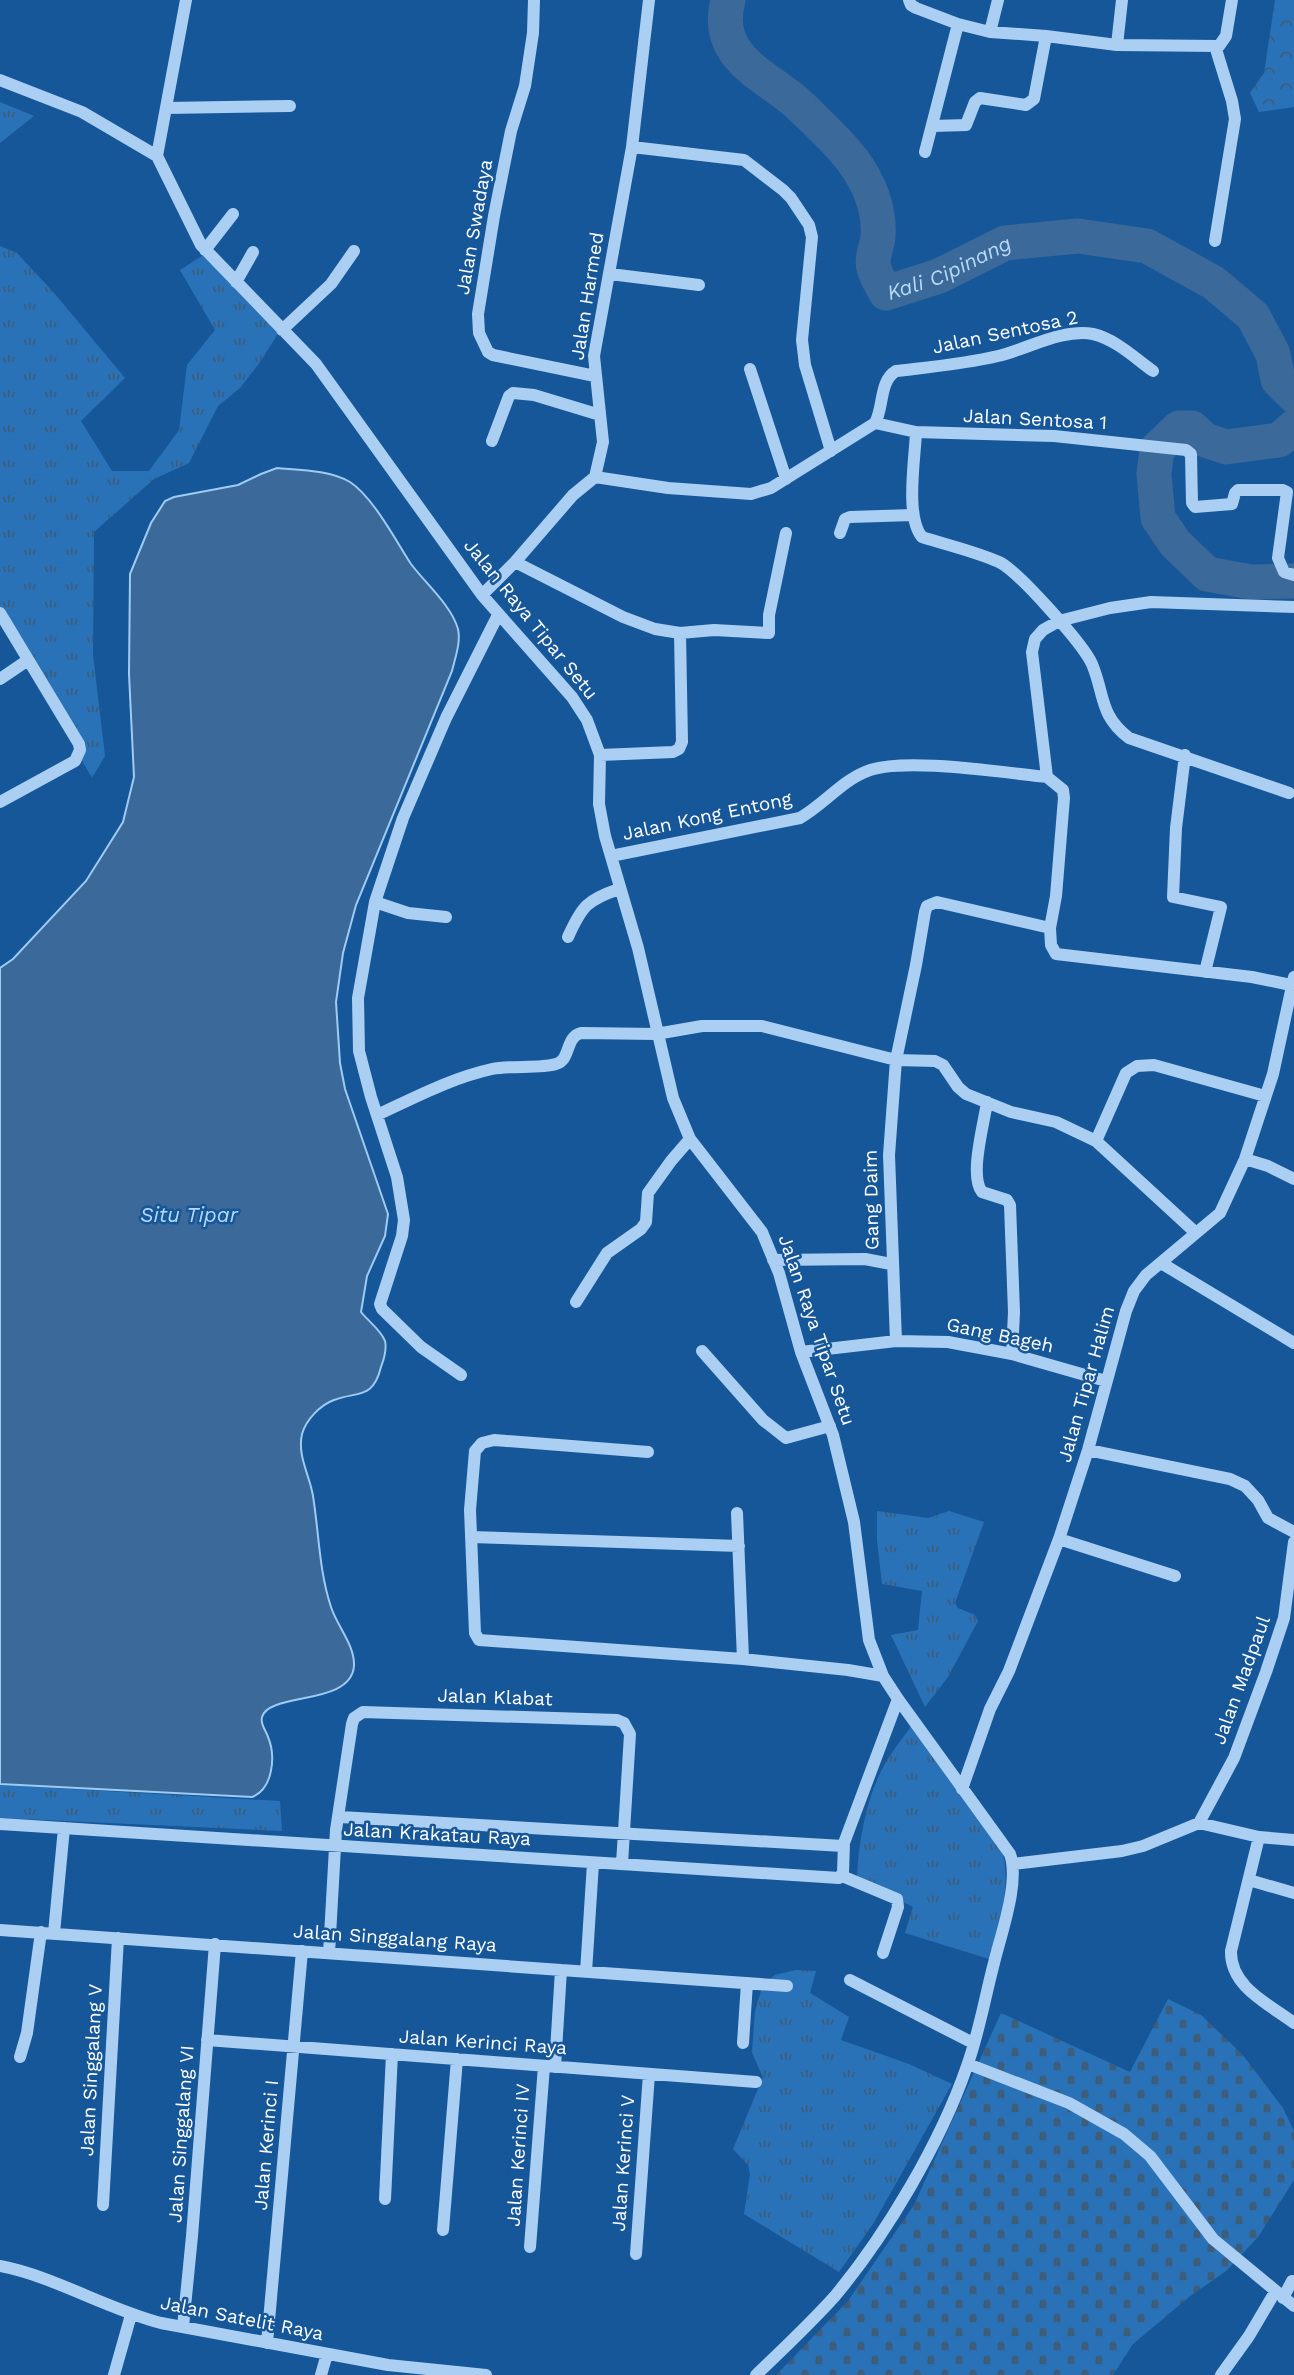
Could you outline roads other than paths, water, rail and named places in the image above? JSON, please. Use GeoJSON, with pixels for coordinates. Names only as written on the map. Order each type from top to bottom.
{"type":"FeatureCollection","features":[{"type":"Feature","properties":{"kind":"street"},"geometry":{"type":"LineString","coordinates":[[0,80],[82,112],[157,156],[186,0]]}},
{"type":"Feature","properties":{"kind":"street","name":"Jalan Swadaya"},"geometry":{"type":"LineString","coordinates":[[534,0],[533,33],[524,86],[511,131],[494,216],[478,323],[483,342],[488,352],[493,355],[595,376]]}},
{"type":"Feature","properties":{"kind":"street","name":"Jalan Harmed"},"geometry":{"type":"LineString","coordinates":[[595,477],[603,442],[594,356],[632,147],[649,0]]}},
{"type":"Feature","properties":{"kind":"street"},"geometry":{"type":"LineString","coordinates":[[909,0],[916,8],[958,24],[990,32],[1117,44],[1215,46],[1223,42],[1226,36],[1232,0]]}},
{"type":"Feature","properties":{"kind":"street"},"geometry":{"type":"LineString","coordinates":[[990,32],[998,0]]}},
{"type":"Feature","properties":{"kind":"street"},"geometry":{"type":"LineString","coordinates":[[1117,44],[1122,0]]}},
{"type":"Feature","properties":{"kind":"street"},"geometry":{"type":"LineString","coordinates":[[925,152],[958,24]]}},
{"type":"Feature","properties":{"kind":"street"},"geometry":{"type":"LineString","coordinates":[[933,126],[966,125],[978,99],[1026,105],[1030,103],[1034,99],[1046,36]]}},
{"type":"Feature","properties":{"kind":"street"},"geometry":{"type":"LineString","coordinates":[[1215,46],[1232,101],[1234,119],[1215,241]]}},
{"type":"Feature","properties":{"kind":"street"},"geometry":{"type":"LineString","coordinates":[[166,108],[290,106]]}},
{"type":"Feature","properties":{"kind":"street"},"geometry":{"type":"LineString","coordinates":[[632,147],[744,160],[783,190],[809,225],[812,237],[802,341],[805,365],[831,451]]}},
{"type":"Feature","properties":{"kind":"street","name":"Jalan Raya Tipar Setu"},"geometry":{"type":"LineString","coordinates":[[157,156],[205,250],[304,351],[331,384],[482,596],[572,697],[587,720],[600,755],[600,812],[619,889],[638,948],[673,1098],[690,1139],[762,1231],[773,1260],[802,1352],[830,1426],[854,1522],[869,1640],[883,1676],[1010,1854],[1013,1864]]}},
{"type":"Feature","properties":{"kind":"street"},"geometry":{"type":"LineString","coordinates":[[205,250],[233,214]]}},
{"type":"Feature","properties":{"kind":"street"},"geometry":{"type":"LineString","coordinates":[[282,330],[331,284],[354,251]]}},
{"type":"Feature","properties":{"kind":"street"},"geometry":{"type":"LineString","coordinates":[[236,282],[253,252]]}},
{"type":"Feature","properties":{"kind":"street"},"geometry":{"type":"LineString","coordinates":[[610,274],[699,285]]}},
{"type":"Feature","properties":{"kind":"street","name":"Jalan Sentosa 2"},"geometry":{"type":"LineString","coordinates":[[875,423],[886,383],[891,373],[896,370],[959,363],[999,355],[1075,333],[1101,337],[1153,371]]}},
{"type":"Feature","properties":{"kind":"street"},"geometry":{"type":"LineString","coordinates":[[750,369],[786,479]]}},
{"type":"Feature","properties":{"kind":"street"},"geometry":{"type":"LineString","coordinates":[[492,441],[509,396],[513,393],[534,395],[600,415]]}},
{"type":"Feature","properties":{"kind":"street"},"geometry":{"type":"LineString","coordinates":[[482,596],[573,495],[595,477],[668,488],[751,494],[771,488],[875,423]]}},
{"type":"Feature","properties":{"kind":"street","name":"Jalan Sentosa 1"},"geometry":{"type":"LineString","coordinates":[[875,423],[916,432],[1054,436],[1186,450],[1191,454],[1192,503],[1195,508],[1232,504],[1238,490],[1287,492],[1278,558],[1284,572],[1294,575]]}},
{"type":"Feature","properties":{"kind":"street"},"geometry":{"type":"LineString","coordinates":[[916,432],[912,514],[917,531],[922,537],[1008,567],[1084,648],[1099,683],[1105,709],[1119,730],[1129,738],[1185,755],[1289,793]]}},
{"type":"Feature","properties":{"kind":"street"},"geometry":{"type":"LineString","coordinates":[[839,533],[845,519],[850,517],[912,514]]}},
{"type":"Feature","properties":{"kind":"street"},"geometry":{"type":"LineString","coordinates":[[515,562],[623,617],[655,629],[680,633],[714,630],[769,633],[769,615],[786,533]]}},
{"type":"Feature","properties":{"kind":"street"},"geometry":{"type":"LineString","coordinates":[[1292,981],[1060,956],[1052,950],[1050,928],[1056,896],[1064,798],[1063,790],[1047,776],[1032,652],[1035,639],[1043,630],[1059,621],[1110,608],[1151,602],[1294,607]]}},
{"type":"Feature","properties":{"kind":"street"},"geometry":{"type":"LineString","coordinates":[[0,613],[79,744],[80,750],[75,761],[0,802]]}},
{"type":"Feature","properties":{"kind":"street"},"geometry":{"type":"LineString","coordinates":[[461,1376],[421,1347],[380,1304],[402,1236],[404,1220],[397,1177],[359,1051],[358,998],[375,902],[403,818],[446,718],[498,615]]}},
{"type":"Feature","properties":{"kind":"street"},"geometry":{"type":"LineString","coordinates":[[600,755],[673,752],[679,749],[682,742],[680,633]]}},
{"type":"Feature","properties":{"kind":"street"},"geometry":{"type":"LineString","coordinates":[[0,679],[28,660]]}},
{"type":"Feature","properties":{"kind":"street"},"geometry":{"type":"LineString","coordinates":[[1185,755],[1176,828],[1173,898],[1221,907],[1205,972]]}},
{"type":"Feature","properties":{"kind":"street","name":"Jalan Kong Entong"},"geometry":{"type":"LineString","coordinates":[[611,856],[800,817],[815,810],[864,772],[880,767],[937,767],[1047,776]]}},
{"type":"Feature","properties":{"kind":"street"},"geometry":{"type":"LineString","coordinates":[[568,937],[578,914],[589,901],[619,889]]}},
{"type":"Feature","properties":{"kind":"street"},"geometry":{"type":"LineString","coordinates":[[375,902],[408,912],[446,917]]}},
{"type":"Feature","properties":{"kind":"street","name":"Gang Daim"},"geometry":{"type":"LineString","coordinates":[[895,1341],[889,1155],[895,1060],[927,906],[942,903],[1050,928]]}},
{"type":"Feature","properties":{"kind":"street","name":"Jalan Tipar Halim"},"geometry":{"type":"LineString","coordinates":[[962,1790],[990,1709],[1009,1671],[1059,1539],[1134,1291],[1146,1275],[1220,1213],[1245,1158],[1265,1096],[1280,1044],[1292,981]]}},
{"type":"Feature","properties":{"kind":"street"},"geometry":{"type":"LineString","coordinates":[[377,1115],[462,1078],[492,1069],[557,1064],[563,1060],[575,1034],[581,1032],[656,1034],[702,1026],[762,1026],[895,1060],[935,1061],[943,1065],[966,1094],[1011,1112],[1056,1122],[1096,1141],[1196,1233]]}},
{"type":"Feature","properties":{"kind":"street"},"geometry":{"type":"LineString","coordinates":[[1096,1141],[1126,1073],[1137,1066],[1154,1065],[1265,1096]]}},
{"type":"Feature","properties":{"kind":"street"},"geometry":{"type":"LineString","coordinates":[[987,1102],[976,1183],[982,1192],[1007,1200],[1010,1205],[1014,1312],[1012,1354]]}},
{"type":"Feature","properties":{"kind":"street"},"geometry":{"type":"LineString","coordinates":[[576,1302],[607,1253],[641,1229],[646,1222],[648,1193],[690,1139]]}},
{"type":"Feature","properties":{"kind":"street"},"geometry":{"type":"LineString","coordinates":[[1245,1158],[1294,1179]]}},
{"type":"Feature","properties":{"kind":"street"},"geometry":{"type":"LineString","coordinates":[[773,1260],[865,1259],[891,1264]]}},
{"type":"Feature","properties":{"kind":"street"},"geometry":{"type":"LineString","coordinates":[[1161,1263],[1294,1343]]}},
{"type":"Feature","properties":{"kind":"street","name":"Gang Bageh"},"geometry":{"type":"LineString","coordinates":[[802,1352],[895,1341],[948,1342],[1012,1354],[1106,1381]]}},
{"type":"Feature","properties":{"kind":"street"},"geometry":{"type":"LineString","coordinates":[[702,1351],[763,1420],[786,1438],[830,1426]]}},
{"type":"Feature","properties":{"kind":"street"},"geometry":{"type":"LineString","coordinates":[[648,1452],[494,1440],[482,1443],[475,1451],[470,1510],[475,1633],[482,1642],[743,1659],[883,1676]]}},
{"type":"Feature","properties":{"kind":"street"},"geometry":{"type":"LineString","coordinates":[[1088,1450],[1230,1479],[1245,1486],[1258,1500],[1268,1518],[1294,1532]]}},
{"type":"Feature","properties":{"kind":"street"},"geometry":{"type":"LineString","coordinates":[[737,1513],[743,1659]]}},
{"type":"Feature","properties":{"kind":"street"},"geometry":{"type":"LineString","coordinates":[[471,1537],[739,1546]]}},
{"type":"Feature","properties":{"kind":"street"},"geometry":{"type":"LineString","coordinates":[[1059,1539],[1175,1576]]}},
{"type":"Feature","properties":{"kind":"street","name":"Jalan Madpaul"},"geometry":{"type":"LineString","coordinates":[[1199,1823],[1234,1758],[1266,1672],[1284,1618],[1294,1542]]}},
{"type":"Feature","properties":{"kind":"street"},"geometry":{"type":"LineString","coordinates":[[883,1953],[898,1907],[897,1899],[842,1876],[843,1846],[898,1699]]}},
{"type":"Feature","properties":{"kind":"street","name":"Jalan Klabat"},"geometry":{"type":"LineString","coordinates":[[329,1953],[335,1847],[352,1724],[354,1718],[363,1712],[617,1720],[624,1723],[629,1734],[622,1864]]}},
{"type":"Feature","properties":{"kind":"street","name":"Jalan Krakatau Raya"},"geometry":{"type":"LineString","coordinates":[[340,1817],[843,1846]]}},
{"type":"Feature","properties":{"kind":"street"},"geometry":{"type":"LineString","coordinates":[[756,2375],[800,2334],[864,2259],[909,2187],[947,2117],[968,2064],[1007,1912],[1013,1864],[1122,1851],[1143,1846],[1199,1823],[1259,1837],[1294,1840]]}},
{"type":"Feature","properties":{"kind":"street","name":"Jalan Krakatau Raya"},"geometry":{"type":"LineString","coordinates":[[0,1824],[593,1863],[839,1878],[842,1876]]}},
{"type":"Feature","properties":{"kind":"street"},"geometry":{"type":"LineString","coordinates":[[20,2057],[48,1932],[64,1828]]}},
{"type":"Feature","properties":{"kind":"street"},"geometry":{"type":"LineString","coordinates":[[1259,1837],[1231,1951],[1234,1972],[1243,1985],[1294,2023]]}},
{"type":"Feature","properties":{"kind":"street"},"geometry":{"type":"LineString","coordinates":[[586,1972],[593,1863]]}},
{"type":"Feature","properties":{"kind":"street"},"geometry":{"type":"LineString","coordinates":[[1249,1880],[1294,1893]]}},
{"type":"Feature","properties":{"kind":"street","name":"Jalan Singgalang Raya"},"geometry":{"type":"LineString","coordinates":[[0,1930],[787,1986]]}},
{"type":"Feature","properties":{"kind":"street","name":"Jalan Singgalang V"},"geometry":{"type":"LineString","coordinates":[[103,2205],[118,1938]]}},
{"type":"Feature","properties":{"kind":"street","name":"Jalan Singgalang VI"},"geometry":{"type":"LineString","coordinates":[[183,2327],[215,1944]]}},
{"type":"Feature","properties":{"kind":"street","name":"Jalan Kerinci I"},"geometry":{"type":"LineString","coordinates":[[267,2343],[302,1951]]}},
{"type":"Feature","properties":{"kind":"street","name":"Jalan Kerinci IV"},"geometry":{"type":"LineString","coordinates":[[530,2247],[561,1970]]}},
{"type":"Feature","properties":{"kind":"street"},"geometry":{"type":"LineString","coordinates":[[850,1980],[973,2043]]}},
{"type":"Feature","properties":{"kind":"street"},"geometry":{"type":"LineString","coordinates":[[743,2043],[747,1983]]}},
{"type":"Feature","properties":{"kind":"street","name":"Jalan Kerinci Raya"},"geometry":{"type":"LineString","coordinates":[[207,2040],[756,2082]]}},
{"type":"Feature","properties":{"kind":"street"},"geometry":{"type":"LineString","coordinates":[[385,2199],[392,2054]]}},
{"type":"Feature","properties":{"kind":"street"},"geometry":{"type":"LineString","coordinates":[[443,2230],[457,2059]]}},
{"type":"Feature","properties":{"kind":"street"},"geometry":{"type":"LineString","coordinates":[[968,2064],[1069,2103],[1124,2134],[1150,2156],[1213,2239],[1294,2306]]}},
{"type":"Feature","properties":{"kind":"street","name":"Jalan Kerinci V"},"geometry":{"type":"LineString","coordinates":[[636,2254],[649,2074]]}},
{"type":"Feature","properties":{"kind":"street","name":"Jalan Satelit Raya"},"geometry":{"type":"LineString","coordinates":[[0,2266],[74,2291],[131,2315],[183,2327],[388,2365],[486,2375]]}},
{"type":"Feature","properties":{"kind":"street"},"geometry":{"type":"LineString","coordinates":[[1221,2375],[1279,2295],[1293,2281]]}},
{"type":"Feature","properties":{"kind":"street"},"geometry":{"type":"LineString","coordinates":[[114,2375],[131,2315]]}},
{"type":"Feature","properties":{"kind":"street"},"geometry":{"type":"LineString","coordinates":[[321,2375],[327,2354]]}},
{"type":"Feature","properties":{"kind":"water","name":"Situ Tipar"},"geometry":{"type":"Polygon","coordinates":[[[277,468],[333,475],[359,489],[384,520],[411,564],[450,612],[459,634],[452,671],[356,905],[343,953],[336,1002],[340,1063],[345,1089],[388,1214],[385,1236],[367,1276],[361,1312],[377,1329],[386,1344],[374,1384],[364,1392],[334,1400],[319,1409],[307,1423],[301,1442],[302,1458],[313,1496],[327,1593],[352,1651],[354,1666],[349,1679],[339,1687],[268,1709],[262,1717],[262,1725],[272,1753],[271,1771],[264,1787],[252,1797],[0,1784],[0,968],[13,959],[86,881],[123,822],[134,777],[129,674],[130,574],[151,523],[165,501],[174,497],[238,485],[277,468]]]}},
{"type":"Feature","properties":{"kind":"waterway","name":"Kali Cipinang"},"geometry":{"type":"LineString","coordinates":[[728,0],[725,19],[734,49],[756,72],[797,103],[826,131],[864,178],[877,216],[878,237],[873,264],[886,293],[939,276],[1005,243],[1078,236],[1147,246],[1214,283],[1253,316],[1273,354],[1278,380],[1294,396]]}},
{"type":"Feature","properties":{"kind":"waterway","name":"Kali Cipinang"},"geometry":{"type":"LineString","coordinates":[[1294,427],[1279,440],[1226,447],[1205,440],[1192,428],[1179,428],[1157,449],[1154,474],[1158,518],[1175,543],[1207,574],[1251,582],[1294,581]]}}]}
